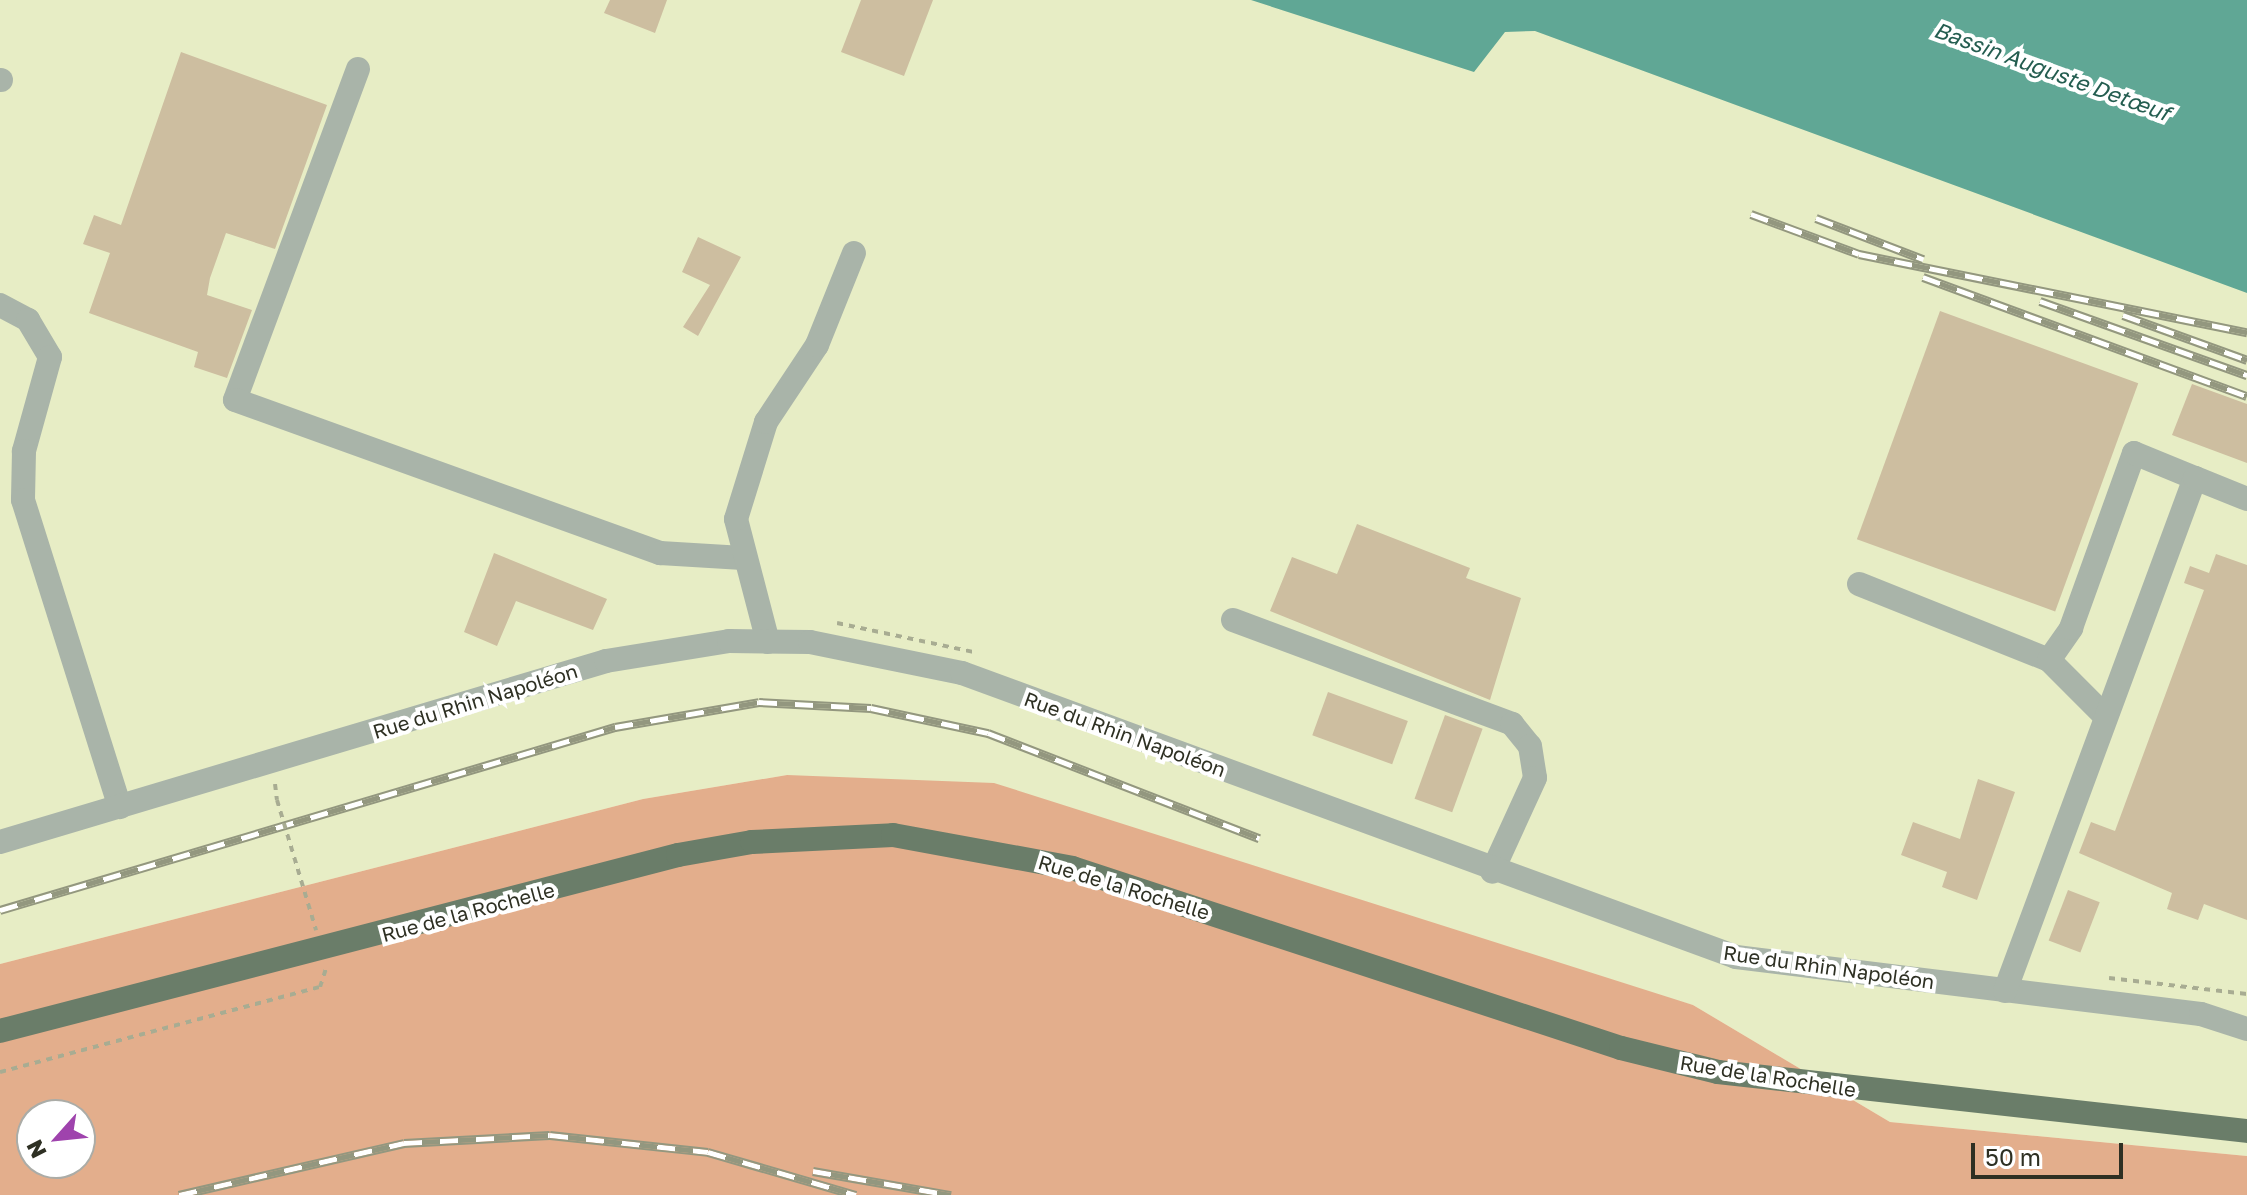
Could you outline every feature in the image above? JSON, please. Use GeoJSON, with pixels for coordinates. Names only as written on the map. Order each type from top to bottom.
{"type":"FeatureCollection","features":[{"type":"Feature","properties":{"kind":"main road","name":"Rue de la Rochelle"},"geometry":{"type":"LineString","coordinates":[[0,1031],[678,855],[752,842],[893,835],[1072,868],[1621,1048],[1718,1072],[2247,1131]]}},
{"type":"Feature","properties":{"kind":"street"},"geometry":{"type":"LineString","coordinates":[[358,69],[235,400],[660,553],[743,558]]}},
{"type":"Feature","properties":{"kind":"street"},"geometry":{"type":"LineString","coordinates":[[768,642],[743,558],[736,519],[747,471],[766,422],[817,345],[854,253]]}},
{"type":"Feature","properties":{"kind":"street"},"geometry":{"type":"LineString","coordinates":[[0,305],[28,320],[50,357],[24,451],[23,500],[120,807]]}},
{"type":"Feature","properties":{"kind":"street"},"geometry":{"type":"LineString","coordinates":[[2049,660],[2071,628],[2134,453],[2247,499]]}},
{"type":"Feature","properties":{"kind":"street"},"geometry":{"type":"LineString","coordinates":[[2005,991],[2104,715],[2195,478]]}},
{"type":"Feature","properties":{"kind":"street"},"geometry":{"type":"LineString","coordinates":[[1859,584],[2049,660],[2104,715]]}},
{"type":"Feature","properties":{"kind":"street"},"geometry":{"type":"LineString","coordinates":[[1233,620],[1512,724],[1530,746],[1535,778],[1492,872]]}},
{"type":"Feature","properties":{"kind":"street","name":"Rue du Rhin Napoléon"},"geometry":{"type":"LineString","coordinates":[[0,842],[606,661],[672,647],[768,642],[886,653],[962,673],[1492,872],[1736,957],[2201,1014],[2247,1029]]}},
{"type":"Feature","properties":{"kind":"path"},"geometry":{"type":"LineString","coordinates":[[273,773],[277,800],[316,930]]}},
{"type":"Feature","properties":{"kind":"path"},"geometry":{"type":"LineString","coordinates":[[0,1072],[320,987],[328,980],[326,967]]}},
{"type":"Feature","properties":{"kind":"path"},"geometry":{"type":"LineString","coordinates":[[2093,977],[2247,994]]}},
{"type":"Feature","properties":{"kind":"shaded area"},"geometry":{"type":"Polygon","coordinates":[[[0,0],[2247,0],[2247,1156],[1890,1122],[1693,1005],[787,775],[643,799],[0,964],[0,0]]]}},
{"type":"Feature","properties":{"kind":"shaded area"},"geometry":{"type":"Polygon","coordinates":[[[787,775],[994,783],[1693,1005],[1890,1122],[2247,1156],[2247,1195],[0,1195],[0,964],[643,799],[787,775]]]}},
{"type":"Feature","properties":{"kind":"water","name":"Bassin Auguste Detœuf"},"geometry":{"type":"Polygon","coordinates":[[[1251,0],[2247,0],[2247,293],[1535,31],[1505,32],[1474,72],[1251,0]]]}},
{"type":"Feature","properties":{"kind":"building"},"geometry":{"type":"Polygon","coordinates":[[[610,0],[667,0],[655,33],[604,13],[610,0]]]}},
{"type":"Feature","properties":{"kind":"building"},"geometry":{"type":"Polygon","coordinates":[[[861,0],[933,0],[904,76],[841,52],[861,0]]]}},
{"type":"Feature","properties":{"kind":"building"},"geometry":{"type":"Polygon","coordinates":[[[181,52],[327,105],[275,249],[226,233],[207,295],[252,310],[227,378],[194,367],[198,352],[89,313],[110,253],[83,244],[94,215],[121,225],[181,52]]]}},
{"type":"Feature","properties":{"kind":"building"},"geometry":{"type":"Polygon","coordinates":[[[698,237],[741,257],[698,336],[683,327],[710,285],[682,272],[698,237]]]}},
{"type":"Feature","properties":{"kind":"building"},"geometry":{"type":"Polygon","coordinates":[[[1940,311],[2138,383],[2055,612],[1857,539],[1940,311]]]}},
{"type":"Feature","properties":{"kind":"building"},"geometry":{"type":"Polygon","coordinates":[[[2192,384],[2247,404],[2247,463],[2172,435],[2192,384]]]}},
{"type":"Feature","properties":{"kind":"building"},"geometry":{"type":"Polygon","coordinates":[[[1357,524],[1470,568],[1466,578],[1521,598],[1490,700],[1270,611],[1292,557],[1337,574],[1357,524]]]}},
{"type":"Feature","properties":{"kind":"building"},"geometry":{"type":"Polygon","coordinates":[[[494,553],[607,599],[593,630],[516,601],[497,646],[464,632],[494,553]]]}},
{"type":"Feature","properties":{"kind":"building"},"geometry":{"type":"Polygon","coordinates":[[[2216,554],[2247,565],[2247,920],[2204,904],[2198,920],[2167,909],[2172,893],[2079,853],[2091,822],[2115,831],[2204,590],[2184,583],[2190,566],[2209,573],[2216,554]]]}},
{"type":"Feature","properties":{"kind":"building"},"geometry":{"type":"Polygon","coordinates":[[[1328,692],[1408,721],[1392,764],[1312,735],[1328,692]]]}},
{"type":"Feature","properties":{"kind":"building"},"geometry":{"type":"Polygon","coordinates":[[[1445,715],[1483,729],[1452,812],[1415,799],[1445,715]]]}},
{"type":"Feature","properties":{"kind":"building"},"geometry":{"type":"Polygon","coordinates":[[[1978,779],[2015,792],[1977,900],[1942,887],[1947,872],[1901,855],[1913,822],[1960,839],[1978,779]]]}},
{"type":"Feature","properties":{"kind":"building"},"geometry":{"type":"Polygon","coordinates":[[[2068,890],[2100,902],[2080,953],[2049,940],[2068,890]]]}},
{"type":"Feature","properties":{"kind":"railway"},"geometry":{"type":"LineString","coordinates":[[1751,214],[1859,254],[2247,332]]}},
{"type":"Feature","properties":{"kind":"railway"},"geometry":{"type":"LineString","coordinates":[[1816,218],[1923,259]]}},
{"type":"Feature","properties":{"kind":"railway"},"geometry":{"type":"LineString","coordinates":[[1923,277],[2247,396]]}},
{"type":"Feature","properties":{"kind":"railway"},"geometry":{"type":"LineString","coordinates":[[2040,301],[2247,375]]}},
{"type":"Feature","properties":{"kind":"railway"},"geometry":{"type":"LineString","coordinates":[[2123,315],[2247,360]]}},
{"type":"Feature","properties":{"kind":"railway"},"geometry":{"type":"LineString","coordinates":[[0,910],[615,727],[759,702],[871,708],[988,733],[1259,838]]}},
{"type":"Feature","properties":{"kind":"railway"},"geometry":{"type":"LineString","coordinates":[[179,1195],[404,1143],[550,1135],[708,1152],[856,1195]]}},
{"type":"Feature","properties":{"kind":"railway"},"geometry":{"type":"LineString","coordinates":[[813,1171],[951,1195]]}}]}
